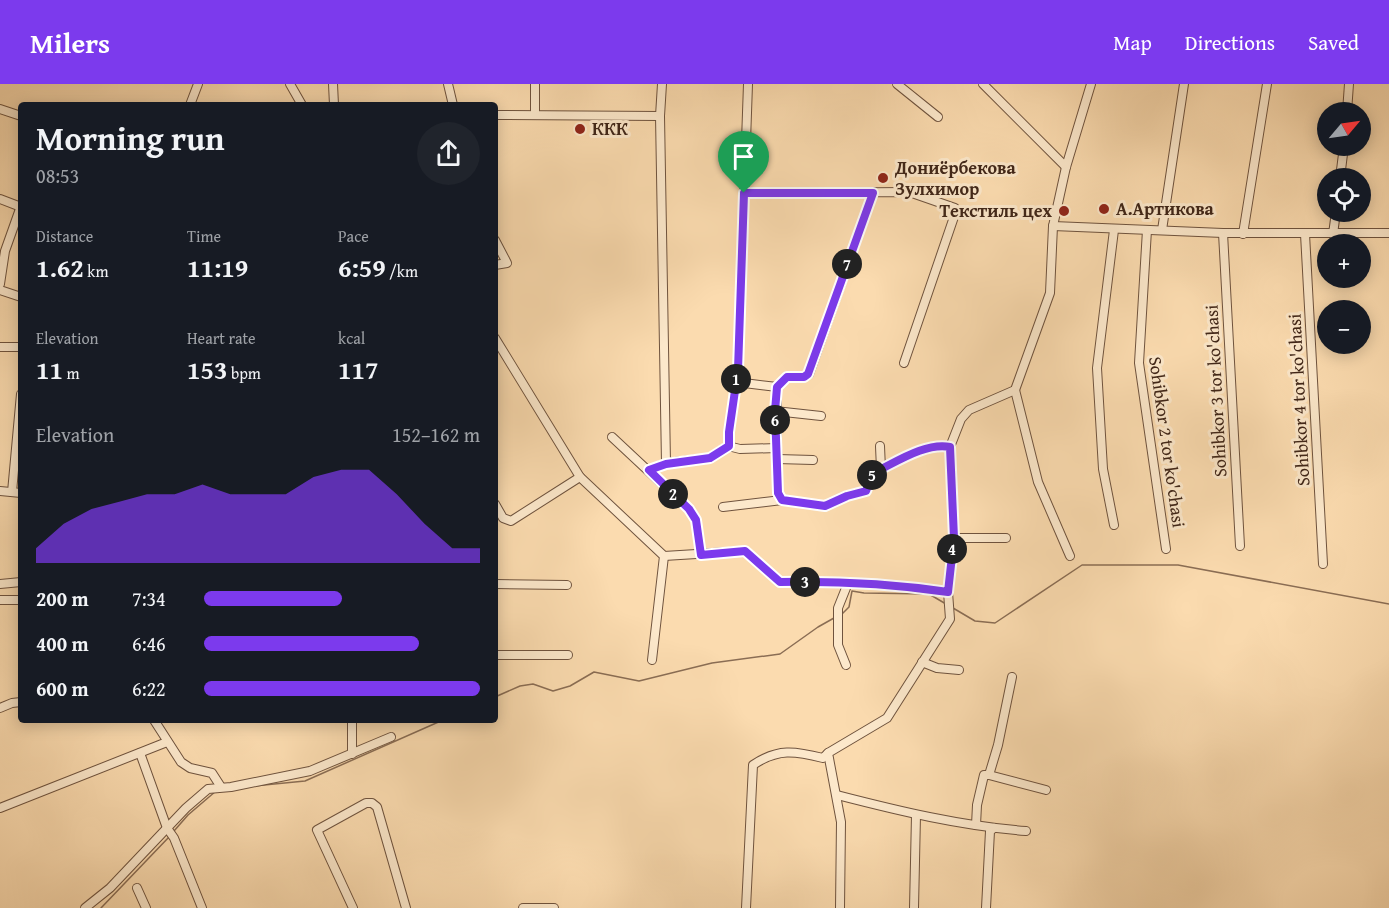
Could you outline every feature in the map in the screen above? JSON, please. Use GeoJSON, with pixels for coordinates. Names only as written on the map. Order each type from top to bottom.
{"type":"FeatureCollection","features":[{"type":"Feature","properties":{"kind":"street"},"geometry":{"type":"LineString","coordinates":[[191,102],[198,84]]}},
{"type":"Feature","properties":{"kind":"street"},"geometry":{"type":"LineString","coordinates":[[290,84],[300,102]]}},
{"type":"Feature","properties":{"kind":"street"},"geometry":{"type":"LineString","coordinates":[[333,84],[334,102]]}},
{"type":"Feature","properties":{"kind":"street"},"geometry":{"type":"LineString","coordinates":[[448,84],[452,102]]}},
{"type":"Feature","properties":{"kind":"street"},"geometry":{"type":"LineString","coordinates":[[534,84],[534,115]]}},
{"type":"Feature","properties":{"kind":"street"},"geometry":{"type":"LineString","coordinates":[[662,84],[660,116],[666,464]]}},
{"type":"Feature","properties":{"kind":"street"},"geometry":{"type":"LineString","coordinates":[[729,446],[736,382],[748,84]]}},
{"type":"Feature","properties":{"kind":"street"},"geometry":{"type":"LineString","coordinates":[[897,84],[938,117]]}},
{"type":"Feature","properties":{"kind":"street"},"geometry":{"type":"LineString","coordinates":[[983,84],[1066,166]]}},
{"type":"Feature","properties":{"kind":"street"},"geometry":{"type":"LineString","coordinates":[[1070,556],[1038,482],[1015,390],[1050,293],[1053,226],[1066,166],[1091,84]]}},
{"type":"Feature","properties":{"kind":"street"},"geometry":{"type":"LineString","coordinates":[[1162,230],[1184,84]]}},
{"type":"Feature","properties":{"kind":"street"},"geometry":{"type":"LineString","coordinates":[[1243,234],[1267,84]]}},
{"type":"Feature","properties":{"kind":"street"},"geometry":{"type":"LineString","coordinates":[[1348,102],[1349,84]]}},
{"type":"Feature","properties":{"kind":"street"},"geometry":{"type":"LineString","coordinates":[[0,109],[18,115]]}},
{"type":"Feature","properties":{"kind":"street"},"geometry":{"type":"LineString","coordinates":[[498,115],[660,116]]}},
{"type":"Feature","properties":{"kind":"street"},"geometry":{"type":"LineString","coordinates":[[744,193],[909,192],[953,206],[956,211],[904,363]]}},
{"type":"Feature","properties":{"kind":"street"},"geometry":{"type":"LineString","coordinates":[[782,500],[778,493],[775,411],[777,387],[787,377],[804,377],[808,374],[873,193]]}},
{"type":"Feature","properties":{"kind":"street"},"geometry":{"type":"LineString","coordinates":[[0,199],[18,205]]}},
{"type":"Feature","properties":{"kind":"street"},"geometry":{"type":"LineString","coordinates":[[0,284],[5,251],[18,214]]}},
{"type":"Feature","properties":{"kind":"street"},"geometry":{"type":"LineString","coordinates":[[1333,234],[1335,222]]}},
{"type":"Feature","properties":{"kind":"street"},"geometry":{"type":"LineString","coordinates":[[1053,226],[1222,234],[1317,234]]}},
{"type":"Feature","properties":{"kind":"street"},"geometry":{"type":"LineString","coordinates":[[1113,230],[1098,368],[1102,469],[1114,525]]}},
{"type":"Feature","properties":{"kind":"street","name":"Sohibkor 2 tor ko'chasi"},"geometry":{"type":"LineString","coordinates":[[1147,230],[1139,363],[1166,549]]}},
{"type":"Feature","properties":{"kind":"street","name":"Sohibkor 3 tor ko'chasi"},"geometry":{"type":"LineString","coordinates":[[1222,234],[1240,546]]}},
{"type":"Feature","properties":{"kind":"street","name":"Sohibkor 4 tor ko'chasi"},"geometry":{"type":"LineString","coordinates":[[1305,234],[1323,564]]}},
{"type":"Feature","properties":{"kind":"street"},"geometry":{"type":"LineString","coordinates":[[1371,234],[1389,234]]}},
{"type":"Feature","properties":{"kind":"street"},"geometry":{"type":"LineString","coordinates":[[498,246],[507,263],[498,264]]}},
{"type":"Feature","properties":{"kind":"street"},"geometry":{"type":"LineString","coordinates":[[0,290],[18,296]]}},
{"type":"Feature","properties":{"kind":"street"},"geometry":{"type":"LineString","coordinates":[[498,343],[580,477],[664,556],[745,551],[780,582],[914,587],[948,595]]}},
{"type":"Feature","properties":{"kind":"street"},"geometry":{"type":"LineString","coordinates":[[0,347],[18,347]]}},
{"type":"Feature","properties":{"kind":"street"},"geometry":{"type":"LineString","coordinates":[[736,382],[777,387]]}},
{"type":"Feature","properties":{"kind":"street"},"geometry":{"type":"LineString","coordinates":[[746,908],[753,765],[777,753],[795,751],[823,758],[886,718],[950,619],[948,595],[954,538],[950,447],[961,419],[969,410],[1015,390]]}},
{"type":"Feature","properties":{"kind":"street"},"geometry":{"type":"LineString","coordinates":[[775,411],[820,416]]}},
{"type":"Feature","properties":{"kind":"street"},"geometry":{"type":"LineString","coordinates":[[612,437],[689,509],[696,520],[701,555]]}},
{"type":"Feature","properties":{"kind":"street"},"geometry":{"type":"LineString","coordinates":[[649,470],[666,464],[710,458],[729,446],[740,449],[777,448]]}},
{"type":"Feature","properties":{"kind":"street"},"geometry":{"type":"LineString","coordinates":[[880,446],[881,469]]}},
{"type":"Feature","properties":{"kind":"street"},"geometry":{"type":"LineString","coordinates":[[723,507],[782,500],[825,506],[847,496],[866,491],[873,473],[881,469],[926,448],[950,447]]}},
{"type":"Feature","properties":{"kind":"street"},"geometry":{"type":"LineString","coordinates":[[777,459],[813,460]]}},
{"type":"Feature","properties":{"kind":"street"},"geometry":{"type":"LineString","coordinates":[[0,491],[17,493],[18,468]]}},
{"type":"Feature","properties":{"kind":"street"},"geometry":{"type":"LineString","coordinates":[[498,509],[503,518],[511,521],[580,477]]}},
{"type":"Feature","properties":{"kind":"street"},"geometry":{"type":"LineString","coordinates":[[954,538],[1006,538]]}},
{"type":"Feature","properties":{"kind":"street"},"geometry":{"type":"LineString","coordinates":[[652,660],[664,556]]}},
{"type":"Feature","properties":{"kind":"street"},"geometry":{"type":"LineString","coordinates":[[0,584],[18,582]]}},
{"type":"Feature","properties":{"kind":"street"},"geometry":{"type":"LineString","coordinates":[[846,665],[838,645],[838,608],[848,583]]}},
{"type":"Feature","properties":{"kind":"street"},"geometry":{"type":"LineString","coordinates":[[498,584],[567,585]]}},
{"type":"Feature","properties":{"kind":"street"},"geometry":{"type":"LineString","coordinates":[[0,600],[18,600]]}},
{"type":"Feature","properties":{"kind":"street"},"geometry":{"type":"LineString","coordinates":[[498,655],[568,655]]}},
{"type":"Feature","properties":{"kind":"street"},"geometry":{"type":"LineString","coordinates":[[922,662],[937,668],[959,670]]}},
{"type":"Feature","properties":{"kind":"street"},"geometry":{"type":"LineString","coordinates":[[989,775],[998,745],[1012,677]]}},
{"type":"Feature","properties":{"kind":"street"},"geometry":{"type":"LineString","coordinates":[[0,708],[18,702]]}},
{"type":"Feature","properties":{"kind":"street"},"geometry":{"type":"LineString","coordinates":[[156,723],[181,762],[190,768],[212,773],[221,787]]}},
{"type":"Feature","properties":{"kind":"street"},"geometry":{"type":"LineString","coordinates":[[352,723],[352,754]]}},
{"type":"Feature","properties":{"kind":"street"},"geometry":{"type":"LineString","coordinates":[[85,908],[110,888],[208,789],[310,771],[391,737]]}},
{"type":"Feature","properties":{"kind":"street"},"geometry":{"type":"LineString","coordinates":[[0,808],[168,742]]}},
{"type":"Feature","properties":{"kind":"street"},"geometry":{"type":"LineString","coordinates":[[140,753],[167,828],[174,838],[202,908]]}},
{"type":"Feature","properties":{"kind":"street"},"geometry":{"type":"LineString","coordinates":[[828,753],[841,822],[840,908]]}},
{"type":"Feature","properties":{"kind":"street"},"geometry":{"type":"LineString","coordinates":[[976,825],[977,805],[984,776],[989,775],[1046,790]]}},
{"type":"Feature","properties":{"kind":"street"},"geometry":{"type":"LineString","coordinates":[[837,795],[916,815],[1026,831]]}},
{"type":"Feature","properties":{"kind":"street"},"geometry":{"type":"LineString","coordinates":[[353,908],[317,830],[366,803],[372,803],[377,807],[406,908]]}},
{"type":"Feature","properties":{"kind":"street"},"geometry":{"type":"LineString","coordinates":[[914,908],[916,815]]}},
{"type":"Feature","properties":{"kind":"street"},"geometry":{"type":"LineString","coordinates":[[986,908],[990,831],[994,828]]}},
{"type":"Feature","properties":{"kind":"street"},"geometry":{"type":"LineString","coordinates":[[137,888],[146,908]]}},
{"type":"Feature","properties":{"kind":"street"},"geometry":{"type":"LineString","coordinates":[[523,908],[554,908]]}},
{"type":"Feature","properties":{"kind":"waterway"},"geometry":{"type":"LineString","coordinates":[[953,608],[975,621],[995,623],[1082,565],[1178,565],[1389,604]]}},
{"type":"Feature","properties":{"kind":"waterway"},"geometry":{"type":"LineString","coordinates":[[841,615],[849,607],[852,591],[929,594],[946,604]]}},
{"type":"Feature","properties":{"kind":"waterway"},"geometry":{"type":"LineString","coordinates":[[498,696],[520,686],[533,684],[553,691],[570,686],[594,672],[639,681],[712,663],[780,654],[834,618]]}},
{"type":"Feature","properties":{"kind":"waterway"},"geometry":{"type":"LineString","coordinates":[[253,786],[305,781],[436,723]]}},
{"type":"Feature","properties":{"kind":"waterway"},"geometry":{"type":"LineString","coordinates":[[174,831],[188,815],[216,791]]}},
{"type":"Feature","properties":{"kind":"waterway"},"geometry":{"type":"LineString","coordinates":[[101,908],[169,837]]}},
{"type":"Feature","properties":{"kind":"place","name":"ККК"},"geometry":{"type":"Point","coordinates":[580,129]}},
{"type":"Feature","properties":{"kind":"place","name":"Дониёрбекова Зулхимор"},"geometry":{"type":"Point","coordinates":[883,178]}},
{"type":"Feature","properties":{"kind":"place","name":"А.Артикова"},"geometry":{"type":"Point","coordinates":[1104,209]}},
{"type":"Feature","properties":{"kind":"place","name":"Текстиль цех"},"geometry":{"type":"Point","coordinates":[1064,211]}},
{"type":"Feature","properties":{"kind":"route"},"geometry":{"type":"LineString","coordinates":[[744,193],[873,193],[808,374],[804,377],[784,378],[777,387],[775,411],[778,493],[782,500],[825,506],[847,496],[866,491],[873,473],[926,448],[947,445],[950,447],[954,538],[948,592],[914,587],[817,581],[780,582],[745,551],[701,555],[696,520],[689,509],[664,488],[649,470],[666,464],[710,458],[729,446],[738,370],[744,193]]}}]}
